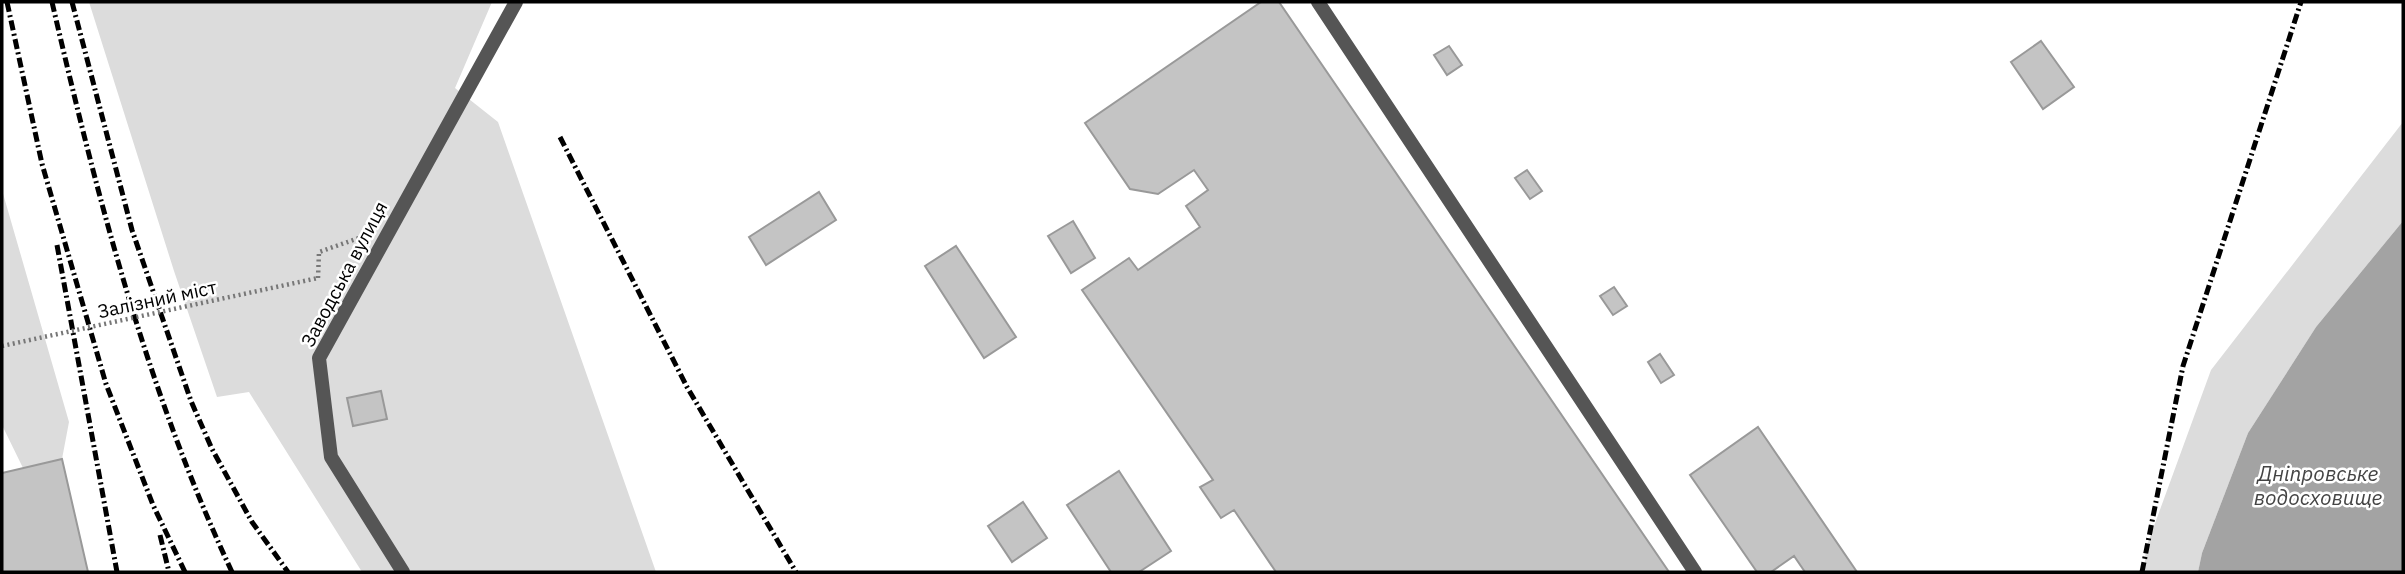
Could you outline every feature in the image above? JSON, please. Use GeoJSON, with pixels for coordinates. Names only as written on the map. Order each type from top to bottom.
{"type":"FeatureCollection","features":[{"type":"Feature","properties":{"kind":"street","name":"Заводська вулиця"},"geometry":{"type":"LineString","coordinates":[[403,572],[331,457],[318,358],[516,2]]}},
{"type":"Feature","properties":{"kind":"street"},"geometry":{"type":"LineString","coordinates":[[1318,2],[1695,572]]}},
{"type":"Feature","properties":{"kind":"path","name":"Залізний міст"},"geometry":{"type":"LineString","coordinates":[[2,346],[318,278],[319,252],[340,242],[387,232]]}},
{"type":"Feature","properties":{"kind":"shaded area"},"geometry":{"type":"Polygon","coordinates":[[[89,2],[492,2],[455,88],[498,122],[656,572],[362,572],[249,392],[217,397],[89,2]]]}},
{"type":"Feature","properties":{"kind":"shaded area"},"geometry":{"type":"Polygon","coordinates":[[[2403,122],[2403,221],[2316,327],[2248,433],[2202,553],[2198,572],[2144,572],[2146,548],[2211,370],[2403,122]]]}},
{"type":"Feature","properties":{"kind":"shaded area"},"geometry":{"type":"Polygon","coordinates":[[[2,190],[69,422],[62,459],[23,468],[2,425],[2,190]]]}},
{"type":"Feature","properties":{"kind":"water","name":"Дніпровське водосховище"},"geometry":{"type":"Polygon","coordinates":[[[2403,221],[2403,572],[2198,572],[2202,553],[2248,433],[2316,327],[2403,221]]]}},
{"type":"Feature","properties":{"kind":"building"},"geometry":{"type":"Polygon","coordinates":[[[1261,2],[1279,2],[1669,572],[1276,572],[1234,510],[1221,518],[1200,487],[1213,480],[1082,290],[1129,258],[1138,270],[1200,227],[1186,206],[1208,190],[1194,170],[1158,194],[1130,189],[1085,123],[1261,2]]]}},
{"type":"Feature","properties":{"kind":"building"},"geometry":{"type":"Polygon","coordinates":[[[2041,41],[2074,87],[2043,109],[2011,62],[2041,41]]]}},
{"type":"Feature","properties":{"kind":"building"},"geometry":{"type":"Polygon","coordinates":[[[1449,46],[1462,65],[1447,75],[1434,55],[1449,46]]]}},
{"type":"Feature","properties":{"kind":"building"},"geometry":{"type":"Polygon","coordinates":[[[1527,170],[1542,191],[1530,199],[1515,178],[1527,170]]]}},
{"type":"Feature","properties":{"kind":"building"},"geometry":{"type":"Polygon","coordinates":[[[819,192],[836,220],[766,265],[749,237],[819,192]]]}},
{"type":"Feature","properties":{"kind":"building"},"geometry":{"type":"Polygon","coordinates":[[[1073,221],[1095,258],[1071,273],[1048,236],[1073,221]]]}},
{"type":"Feature","properties":{"kind":"building"},"geometry":{"type":"Polygon","coordinates":[[[956,246],[1016,337],[984,358],[925,266],[956,246]]]}},
{"type":"Feature","properties":{"kind":"building"},"geometry":{"type":"Polygon","coordinates":[[[1614,287],[1627,306],[1613,315],[1600,296],[1614,287]]]}},
{"type":"Feature","properties":{"kind":"building"},"geometry":{"type":"Polygon","coordinates":[[[1660,354],[1674,375],[1661,383],[1648,362],[1660,354]]]}},
{"type":"Feature","properties":{"kind":"building"},"geometry":{"type":"Polygon","coordinates":[[[381,391],[387,419],[353,426],[347,398],[381,391]]]}},
{"type":"Feature","properties":{"kind":"building"},"geometry":{"type":"Polygon","coordinates":[[[1758,427],[1857,572],[1805,572],[1794,556],[1771,572],[1757,572],[1690,475],[1758,427]]]}},
{"type":"Feature","properties":{"kind":"building"},"geometry":{"type":"Polygon","coordinates":[[[62,459],[88,572],[2,572],[2,473],[62,459]]]}},
{"type":"Feature","properties":{"kind":"building"},"geometry":{"type":"Polygon","coordinates":[[[1119,471],[1171,551],[1139,572],[1111,572],[1067,505],[1119,471]]]}},
{"type":"Feature","properties":{"kind":"building"},"geometry":{"type":"Polygon","coordinates":[[[1023,502],[1047,538],[1012,562],[988,526],[1023,502]]]}},
{"type":"Feature","properties":{"kind":"railway"},"geometry":{"type":"LineString","coordinates":[[7,2],[42,164],[106,384],[153,505],[185,572]]}},
{"type":"Feature","properties":{"kind":"railway"},"geometry":{"type":"LineString","coordinates":[[52,2],[87,147],[127,292],[174,434],[232,572]]}},
{"type":"Feature","properties":{"kind":"railway"},"geometry":{"type":"LineString","coordinates":[[72,2],[132,230],[191,401],[212,449],[252,522],[288,572]]}},
{"type":"Feature","properties":{"kind":"railway"},"geometry":{"type":"LineString","coordinates":[[2142,572],[2183,366],[2301,2]]}},
{"type":"Feature","properties":{"kind":"railway"},"geometry":{"type":"LineString","coordinates":[[560,137],[687,387],[796,572]]}},
{"type":"Feature","properties":{"kind":"railway"},"geometry":{"type":"LineString","coordinates":[[57,245],[117,572]]}},
{"type":"Feature","properties":{"kind":"railway"},"geometry":{"type":"LineString","coordinates":[[160,535],[169,572]]}}]}
